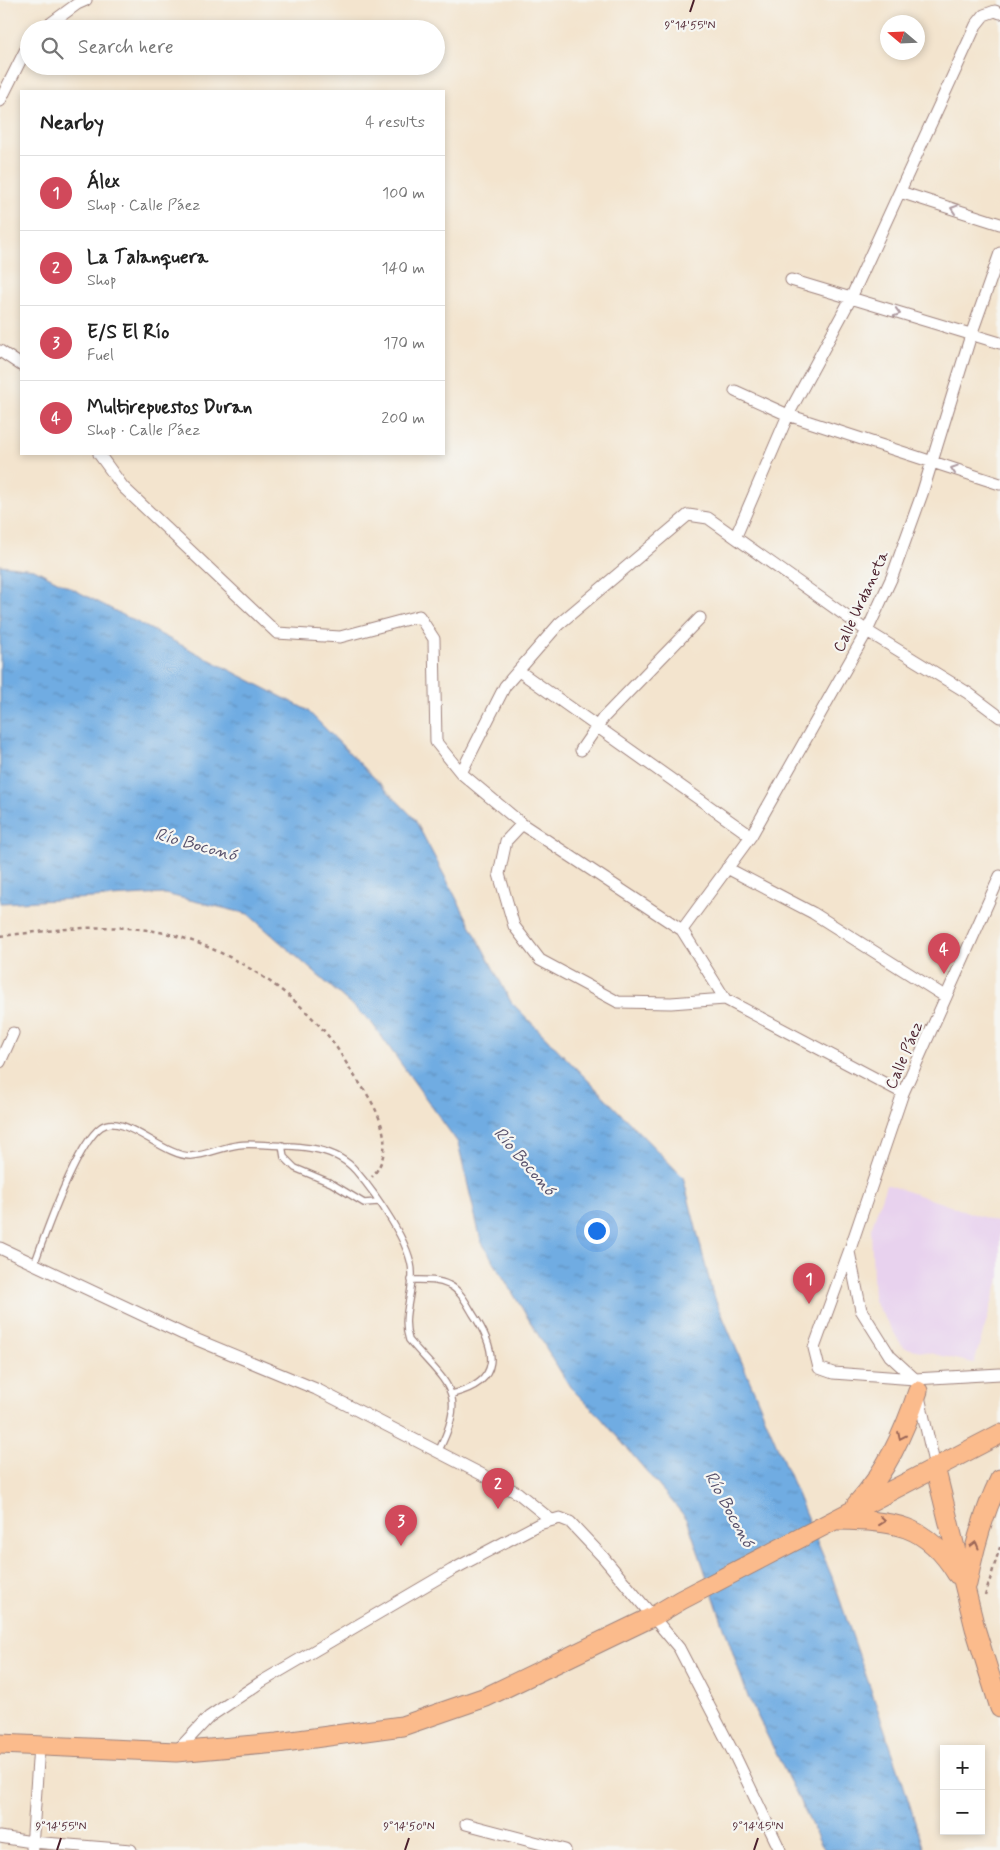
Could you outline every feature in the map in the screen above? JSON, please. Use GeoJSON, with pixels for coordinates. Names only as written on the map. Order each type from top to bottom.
{"type":"FeatureCollection","features":[{"type":"Feature","properties":{"kind":"main road"},"geometry":{"type":"LineString","coordinates":[[851,1511],[868,1492],[892,1454],[916,1385]]}},
{"type":"Feature","properties":{"kind":"main road"},"geometry":{"type":"LineString","coordinates":[[0,1744],[176,1752],[277,1743],[402,1726],[486,1697],[654,1616],[827,1523],[1000,1434]]}},
{"type":"Feature","properties":{"kind":"main road"},"geometry":{"type":"LineString","coordinates":[[935,1467],[966,1593],[1000,1708]]}},
{"type":"Feature","properties":{"kind":"main road"},"geometry":{"type":"LineString","coordinates":[[966,1593],[973,1551],[982,1521],[1000,1479]]}},
{"type":"Feature","properties":{"kind":"main road"},"geometry":{"type":"LineString","coordinates":[[827,1523],[882,1521],[901,1525],[918,1533],[934,1544],[947,1558],[966,1593]]}},
{"type":"Feature","properties":{"kind":"street"},"geometry":{"type":"LineString","coordinates":[[56,20],[77,4],[86,0]]}},
{"type":"Feature","properties":{"kind":"street"},"geometry":{"type":"LineString","coordinates":[[736,536],[788,415],[850,300],[976,24],[984,15],[998,12]]}},
{"type":"Feature","properties":{"kind":"street"},"geometry":{"type":"LineString","coordinates":[[0,101],[20,61]]}},
{"type":"Feature","properties":{"kind":"street"},"geometry":{"type":"LineString","coordinates":[[900,192],[1000,224]]}},
{"type":"Feature","properties":{"kind":"street","name":"Calle Urdaneta"},"geometry":{"type":"LineString","coordinates":[[682,930],[751,836],[867,631],[892,577],[922,494],[971,335],[1000,253]]}},
{"type":"Feature","properties":{"kind":"street"},"geometry":{"type":"LineString","coordinates":[[791,280],[850,300],[1000,343]]}},
{"type":"Feature","properties":{"kind":"street"},"geometry":{"type":"LineString","coordinates":[[0,351],[20,364]]}},
{"type":"Feature","properties":{"kind":"street"},"geometry":{"type":"LineString","coordinates":[[735,390],[788,415],[1000,484]]}},
{"type":"Feature","properties":{"kind":"street"},"geometry":{"type":"LineString","coordinates":[[100,455],[123,488],[276,632],[340,637],[419,616],[434,639],[436,742],[461,773],[522,824],[682,930],[725,999],[903,1093]]}},
{"type":"Feature","properties":{"kind":"street"},"geometry":{"type":"LineString","coordinates":[[461,773],[505,686],[560,624],[688,515],[708,518],[736,536],[867,631],[968,693],[1000,717]]}},
{"type":"Feature","properties":{"kind":"street"},"geometry":{"type":"LineString","coordinates":[[581,750],[597,726],[700,618]]}},
{"type":"Feature","properties":{"kind":"street"},"geometry":{"type":"LineString","coordinates":[[519,671],[751,836]]}},
{"type":"Feature","properties":{"kind":"street"},"geometry":{"type":"LineString","coordinates":[[522,824],[506,841],[499,874],[514,926],[540,960],[618,1002],[671,1003],[725,999]]}},
{"type":"Feature","properties":{"kind":"street"},"geometry":{"type":"LineString","coordinates":[[727,868],[813,913],[946,997]]}},
{"type":"Feature","properties":{"kind":"street","name":"Calle Páez"},"geometry":{"type":"LineString","coordinates":[[1000,876],[903,1093],[814,1348],[819,1368],[833,1373],[916,1385],[1000,1374]]}},
{"type":"Feature","properties":{"kind":"street"},"geometry":{"type":"LineString","coordinates":[[0,1062],[13,1033]]}},
{"type":"Feature","properties":{"kind":"street"},"geometry":{"type":"LineString","coordinates":[[1,1250],[227,1353],[316,1389],[518,1493],[550,1520]]}},
{"type":"Feature","properties":{"kind":"street"},"geometry":{"type":"LineString","coordinates":[[849,1252],[861,1310],[890,1356],[916,1385],[935,1467]]}},
{"type":"Feature","properties":{"kind":"street"},"geometry":{"type":"LineString","coordinates":[[176,1752],[209,1716],[261,1682],[452,1570],[550,1520],[560,1518],[570,1522],[654,1616],[678,1648],[736,1758],[780,1850]]}},
{"type":"Feature","properties":{"kind":"street"},"geometry":{"type":"LineString","coordinates":[[32,1846],[39,1746]]}},
{"type":"Feature","properties":{"kind":"street"},"geometry":{"type":"LineString","coordinates":[[466,1824],[565,1850]]}},
{"type":"Feature","properties":{"kind":"street"},"geometry":{"type":"LineString","coordinates":[[0,1837],[32,1846],[131,1850]]}},
{"type":"Feature","properties":{"kind":"lane"},"geometry":{"type":"LineString","coordinates":[[34,1265],[50,1220],[69,1178],[90,1138],[106,1124],[114,1123],[130,1128],[162,1147],[189,1156],[210,1154],[239,1145],[282,1145],[307,1147],[340,1158],[355,1169],[378,1202],[409,1254],[411,1280],[405,1316],[409,1340],[447,1381],[452,1394],[454,1416],[438,1452]]}},
{"type":"Feature","properties":{"kind":"lane"},"geometry":{"type":"LineString","coordinates":[[282,1145],[284,1157],[295,1168],[331,1183],[364,1203],[378,1202]]}},
{"type":"Feature","properties":{"kind":"lane"},"geometry":{"type":"LineString","coordinates":[[411,1280],[440,1282],[450,1285],[459,1293],[487,1334],[492,1355],[488,1372],[475,1386],[452,1394]]}},
{"type":"Feature","properties":{"kind":"path"},"geometry":{"type":"LineString","coordinates":[[0,936],[92,927],[154,931],[175,936],[217,951],[265,980],[303,1009],[329,1037],[379,1114],[384,1153],[378,1171],[365,1183]]}},
{"type":"Feature","properties":{"kind":"path"},"geometry":{"type":"LineString","coordinates":[[984,1601],[1000,1547]]}},
{"type":"Feature","properties":{"kind":"shaded area"},"geometry":{"type":"Polygon","coordinates":[[[886,1184],[1000,1223],[1000,1276],[974,1363],[903,1347],[874,1301],[871,1229],[886,1184]]]}},
{"type":"Feature","properties":{"kind":"water","name":"Río Boconó"},"geometry":{"type":"Polygon","coordinates":[[[0,565],[34,569],[307,710],[414,818],[511,1002],[683,1177],[712,1291],[832,1577],[901,1777],[924,1850],[825,1850],[748,1697],[687,1519],[602,1419],[570,1387],[481,1241],[458,1143],[371,1022],[248,914],[165,894],[0,903],[0,565]]]}},
{"type":"Feature","properties":{"kind":"place","name":"Multirepuestos Duran"},"geometry":{"type":"Point","coordinates":[944,974]}},
{"type":"Feature","properties":{"kind":"place","name":"Álex"},"geometry":{"type":"Point","coordinates":[809,1304]}},
{"type":"Feature","properties":{"kind":"place","name":"La Talanquera"},"geometry":{"type":"Point","coordinates":[498,1509]}},
{"type":"Feature","properties":{"kind":"place","name":"E/S El Río"},"geometry":{"type":"Point","coordinates":[401,1546]}}]}
